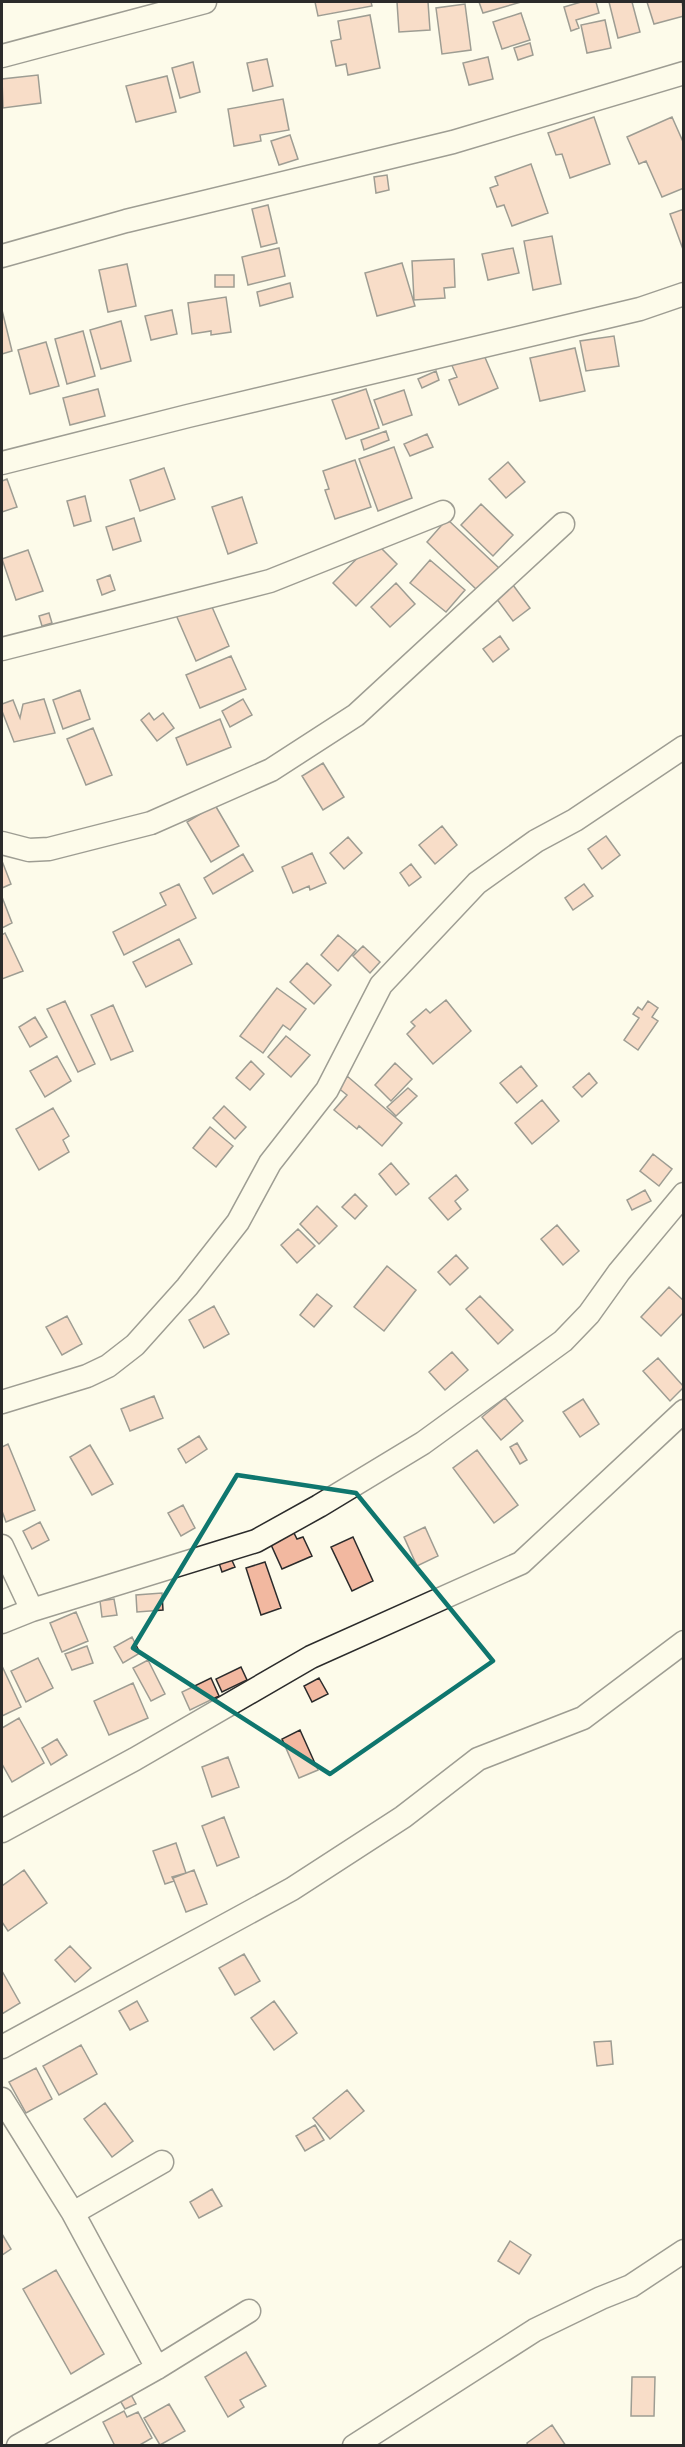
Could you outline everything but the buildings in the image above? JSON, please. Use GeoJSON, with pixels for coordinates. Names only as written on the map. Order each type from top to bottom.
{"type":"FeatureCollection","features":[{"type":"Feature","properties":{"kind":"street"},"geometry":{"type":"LineString","coordinates":[[2,56],[206,2]]}},
{"type":"Feature","properties":{"kind":"street"},"geometry":{"type":"LineString","coordinates":[[2,256],[126,221],[453,142],[684,74]]}},
{"type":"Feature","properties":{"kind":"street"},"geometry":{"type":"LineString","coordinates":[[2,463],[188,416],[640,309],[684,294]]}},
{"type":"Feature","properties":{"kind":"street"},"geometry":{"type":"LineString","coordinates":[[2,649],[270,581],[443,512]]}},
{"type":"Feature","properties":{"kind":"street"},"geometry":{"type":"LineString","coordinates":[[2,843],[29,850],[49,849],[151,823],[271,770],[356,715],[563,524]]}},
{"type":"Feature","properties":{"kind":"street"},"geometry":{"type":"LineString","coordinates":[[2,1402],[87,1376],[108,1366],[135,1345],[187,1287],[238,1222],[270,1164],[327,1090],[381,985],[477,883],[536,841],[575,820],[684,747]]}},
{"type":"Feature","properties":{"kind":"street"},"geometry":{"type":"LineString","coordinates":[[2,1622],[32,1610],[256,1541],[423,1443],[563,1341],[589,1314],[619,1272],[684,1194]]}},
{"type":"Feature","properties":{"kind":"street"},"geometry":{"type":"LineString","coordinates":[[2,1831],[135,1759],[310,1657],[521,1563],[684,1411]]}},
{"type":"Feature","properties":{"kind":"street"},"geometry":{"type":"LineString","coordinates":[[2,1546],[32,1610]]}},
{"type":"Feature","properties":{"kind":"street"},"geometry":{"type":"LineString","coordinates":[[2,2047],[292,1889],[403,1817],[478,1759],[583,1718],[684,1642]]}},
{"type":"Feature","properties":{"kind":"street"},"geometry":{"type":"LineString","coordinates":[[2,2099],[73,2213],[157,2368]]}},
{"type":"Feature","properties":{"kind":"street"},"geometry":{"type":"LineString","coordinates":[[73,2213],[162,2162]]}},
{"type":"Feature","properties":{"kind":"street"},"geometry":{"type":"LineString","coordinates":[[354,2445],[535,2330],[631,2286],[684,2251]]}},
{"type":"Feature","properties":{"kind":"street"},"geometry":{"type":"LineString","coordinates":[[18,2445],[157,2368],[249,2311]]}},
{"type":"Feature","properties":{"kind":"highlighted area"},"geometry":{"type":"Polygon","coordinates":[[[237,1475],[356,1493],[493,1661],[330,1774],[133,1648],[237,1475]]]}}]}
